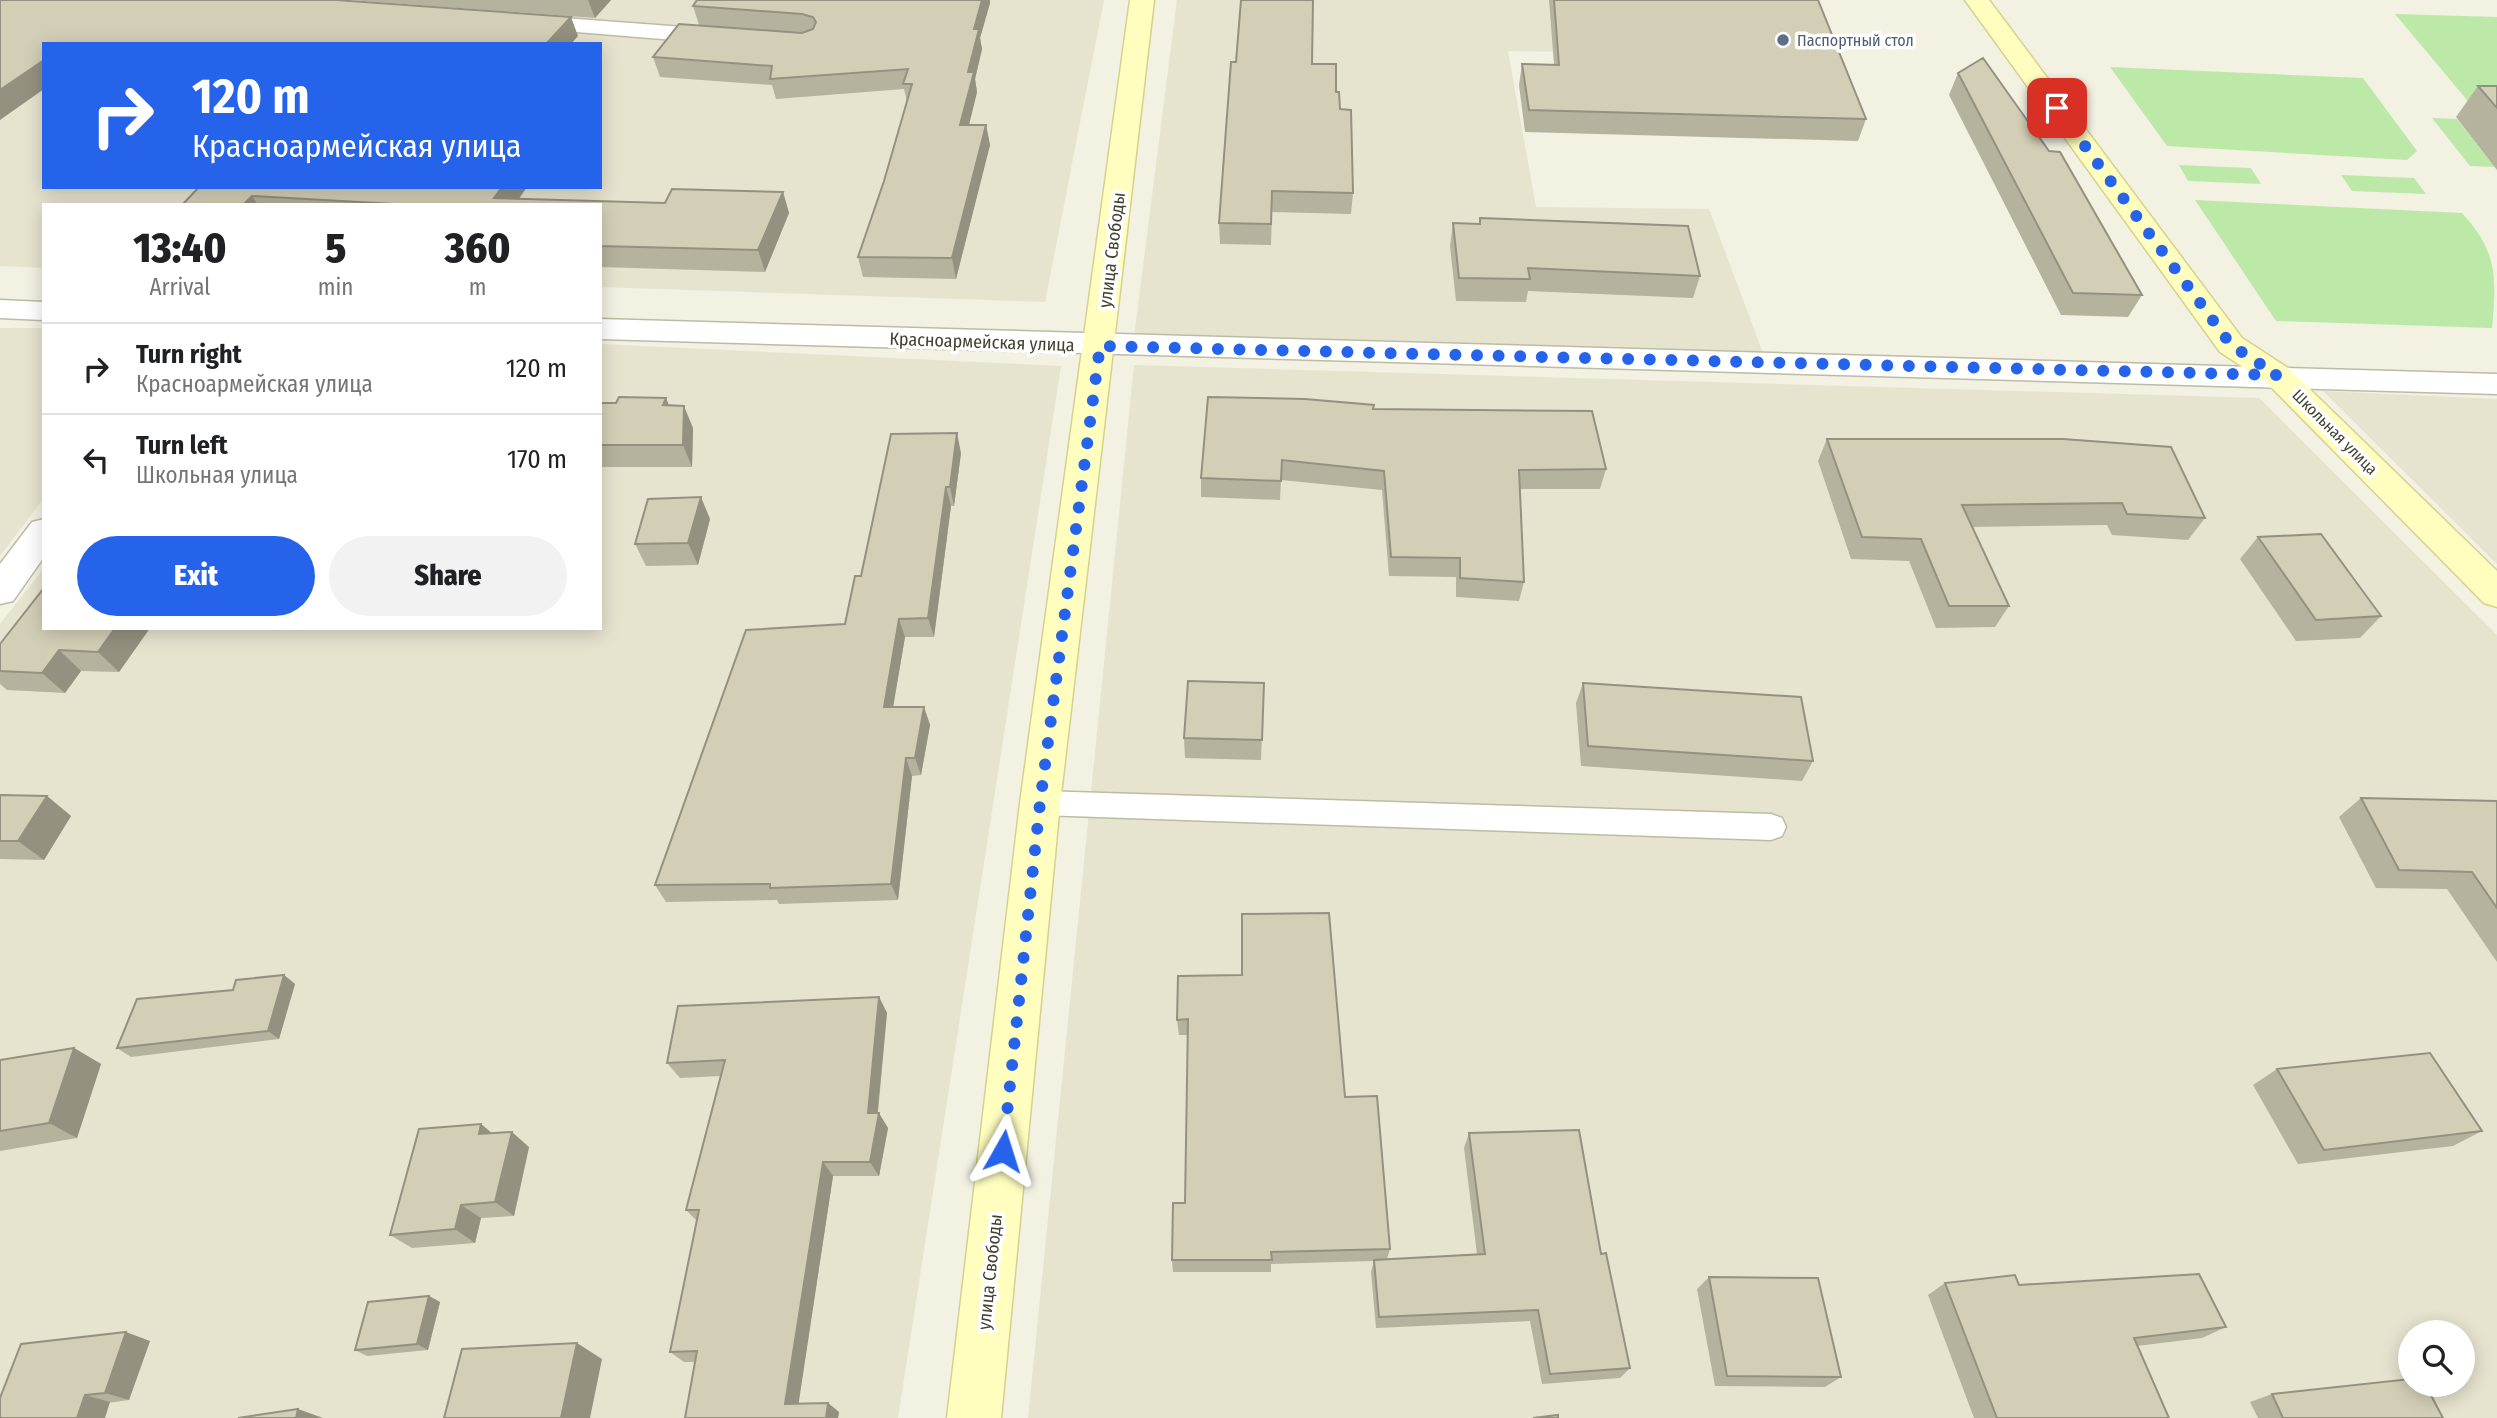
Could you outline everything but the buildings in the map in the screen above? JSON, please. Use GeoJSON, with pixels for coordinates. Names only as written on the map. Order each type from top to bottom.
{"type":"FeatureCollection","features":[{"type":"Feature","properties":{"kind":"street"},"geometry":{"type":"LineString","coordinates":[[518,0],[499,20],[753,39]]}},
{"type":"Feature","properties":{"kind":"street","name":"улица Свободы"},"geometry":{"type":"LineString","coordinates":[[974,1418],[1040,803],[1142,0]]}},
{"type":"Feature","properties":{"kind":"street","name":"Школьная улица"},"geometry":{"type":"LineString","coordinates":[[1977,0],[2231,345],[2277,375],[2497,593]]}},
{"type":"Feature","properties":{"kind":"street"},"geometry":{"type":"LineString","coordinates":[[0,309],[42,311]]}},
{"type":"Feature","properties":{"kind":"street","name":"Красноармейская улица"},"geometry":{"type":"LineString","coordinates":[[602,329],[1100,346],[2277,375],[2497,384]]}},
{"type":"Feature","properties":{"kind":"street"},"geometry":{"type":"LineString","coordinates":[[0,592],[42,534]]}},
{"type":"Feature","properties":{"kind":"lane"},"geometry":{"type":"LineString","coordinates":[[1040,803],[1771,827]]}},
{"type":"Feature","properties":{"kind":"shaded area"},"geometry":{"type":"Polygon","coordinates":[[[56,0],[1104,0],[1045,302],[602,287],[602,203],[42,203],[42,268],[0,266],[0,40],[56,0]]]}},
{"type":"Feature","properties":{"kind":"shaded area"},"geometry":{"type":"Polygon","coordinates":[[[1177,0],[1688,0],[1695,55],[1508,51],[1536,207],[1709,209],[1763,353],[1134,337],[1177,0]]]}},
{"type":"Feature","properties":{"kind":"shaded area"},"geometry":{"type":"Polygon","coordinates":[[[0,328],[42,328],[42,501],[0,556],[0,328]]]}},
{"type":"Feature","properties":{"kind":"shaded area"},"geometry":{"type":"Polygon","coordinates":[[[602,344],[1061,366],[898,1418],[0,1418],[0,624],[42,571],[42,630],[602,630],[602,344]]]}},
{"type":"Feature","properties":{"kind":"shaded area"},"geometry":{"type":"Polygon","coordinates":[[[1134,365],[2259,398],[2497,635],[2497,1418],[1028,1418],[1134,365]]]}},
{"type":"Feature","properties":{"kind":"shaded area"},"geometry":{"type":"Polygon","coordinates":[[[2323,391],[2497,399],[2497,564],[2323,391]]]}},
{"type":"Feature","properties":{"kind":"green space"},"geometry":{"type":"Polygon","coordinates":[[[2395,14],[2497,17],[2497,107],[2472,106],[2395,14]]]}},
{"type":"Feature","properties":{"kind":"green space"},"geometry":{"type":"Polygon","coordinates":[[[2110,67],[2363,78],[2417,151],[2407,160],[2167,146],[2110,67]]]}},
{"type":"Feature","properties":{"kind":"green space"},"geometry":{"type":"Polygon","coordinates":[[[2432,118],[2457,119],[2495,167],[2470,166],[2432,118]]]}},
{"type":"Feature","properties":{"kind":"green space"},"geometry":{"type":"Polygon","coordinates":[[[2179,165],[2251,168],[2261,184],[2188,181],[2179,165]]]}},
{"type":"Feature","properties":{"kind":"green space"},"geometry":{"type":"Polygon","coordinates":[[[2341,175],[2414,178],[2426,194],[2352,191],[2341,175]]]}},
{"type":"Feature","properties":{"kind":"green space"},"geometry":{"type":"Polygon","coordinates":[[[2195,200],[2462,213],[2482,240],[2492,266],[2492,328],[2276,321],[2195,200]]]}},
{"type":"Feature","properties":{"kind":"place","name":"Паспортный стол"},"geometry":{"type":"Point","coordinates":[1783,40]}},
{"type":"Feature","properties":{"kind":"route"},"geometry":{"type":"LineString","coordinates":[[1003,1151],[1040,803],[1100,346],[2277,375],[2231,345],[2057,108]]}}]}
